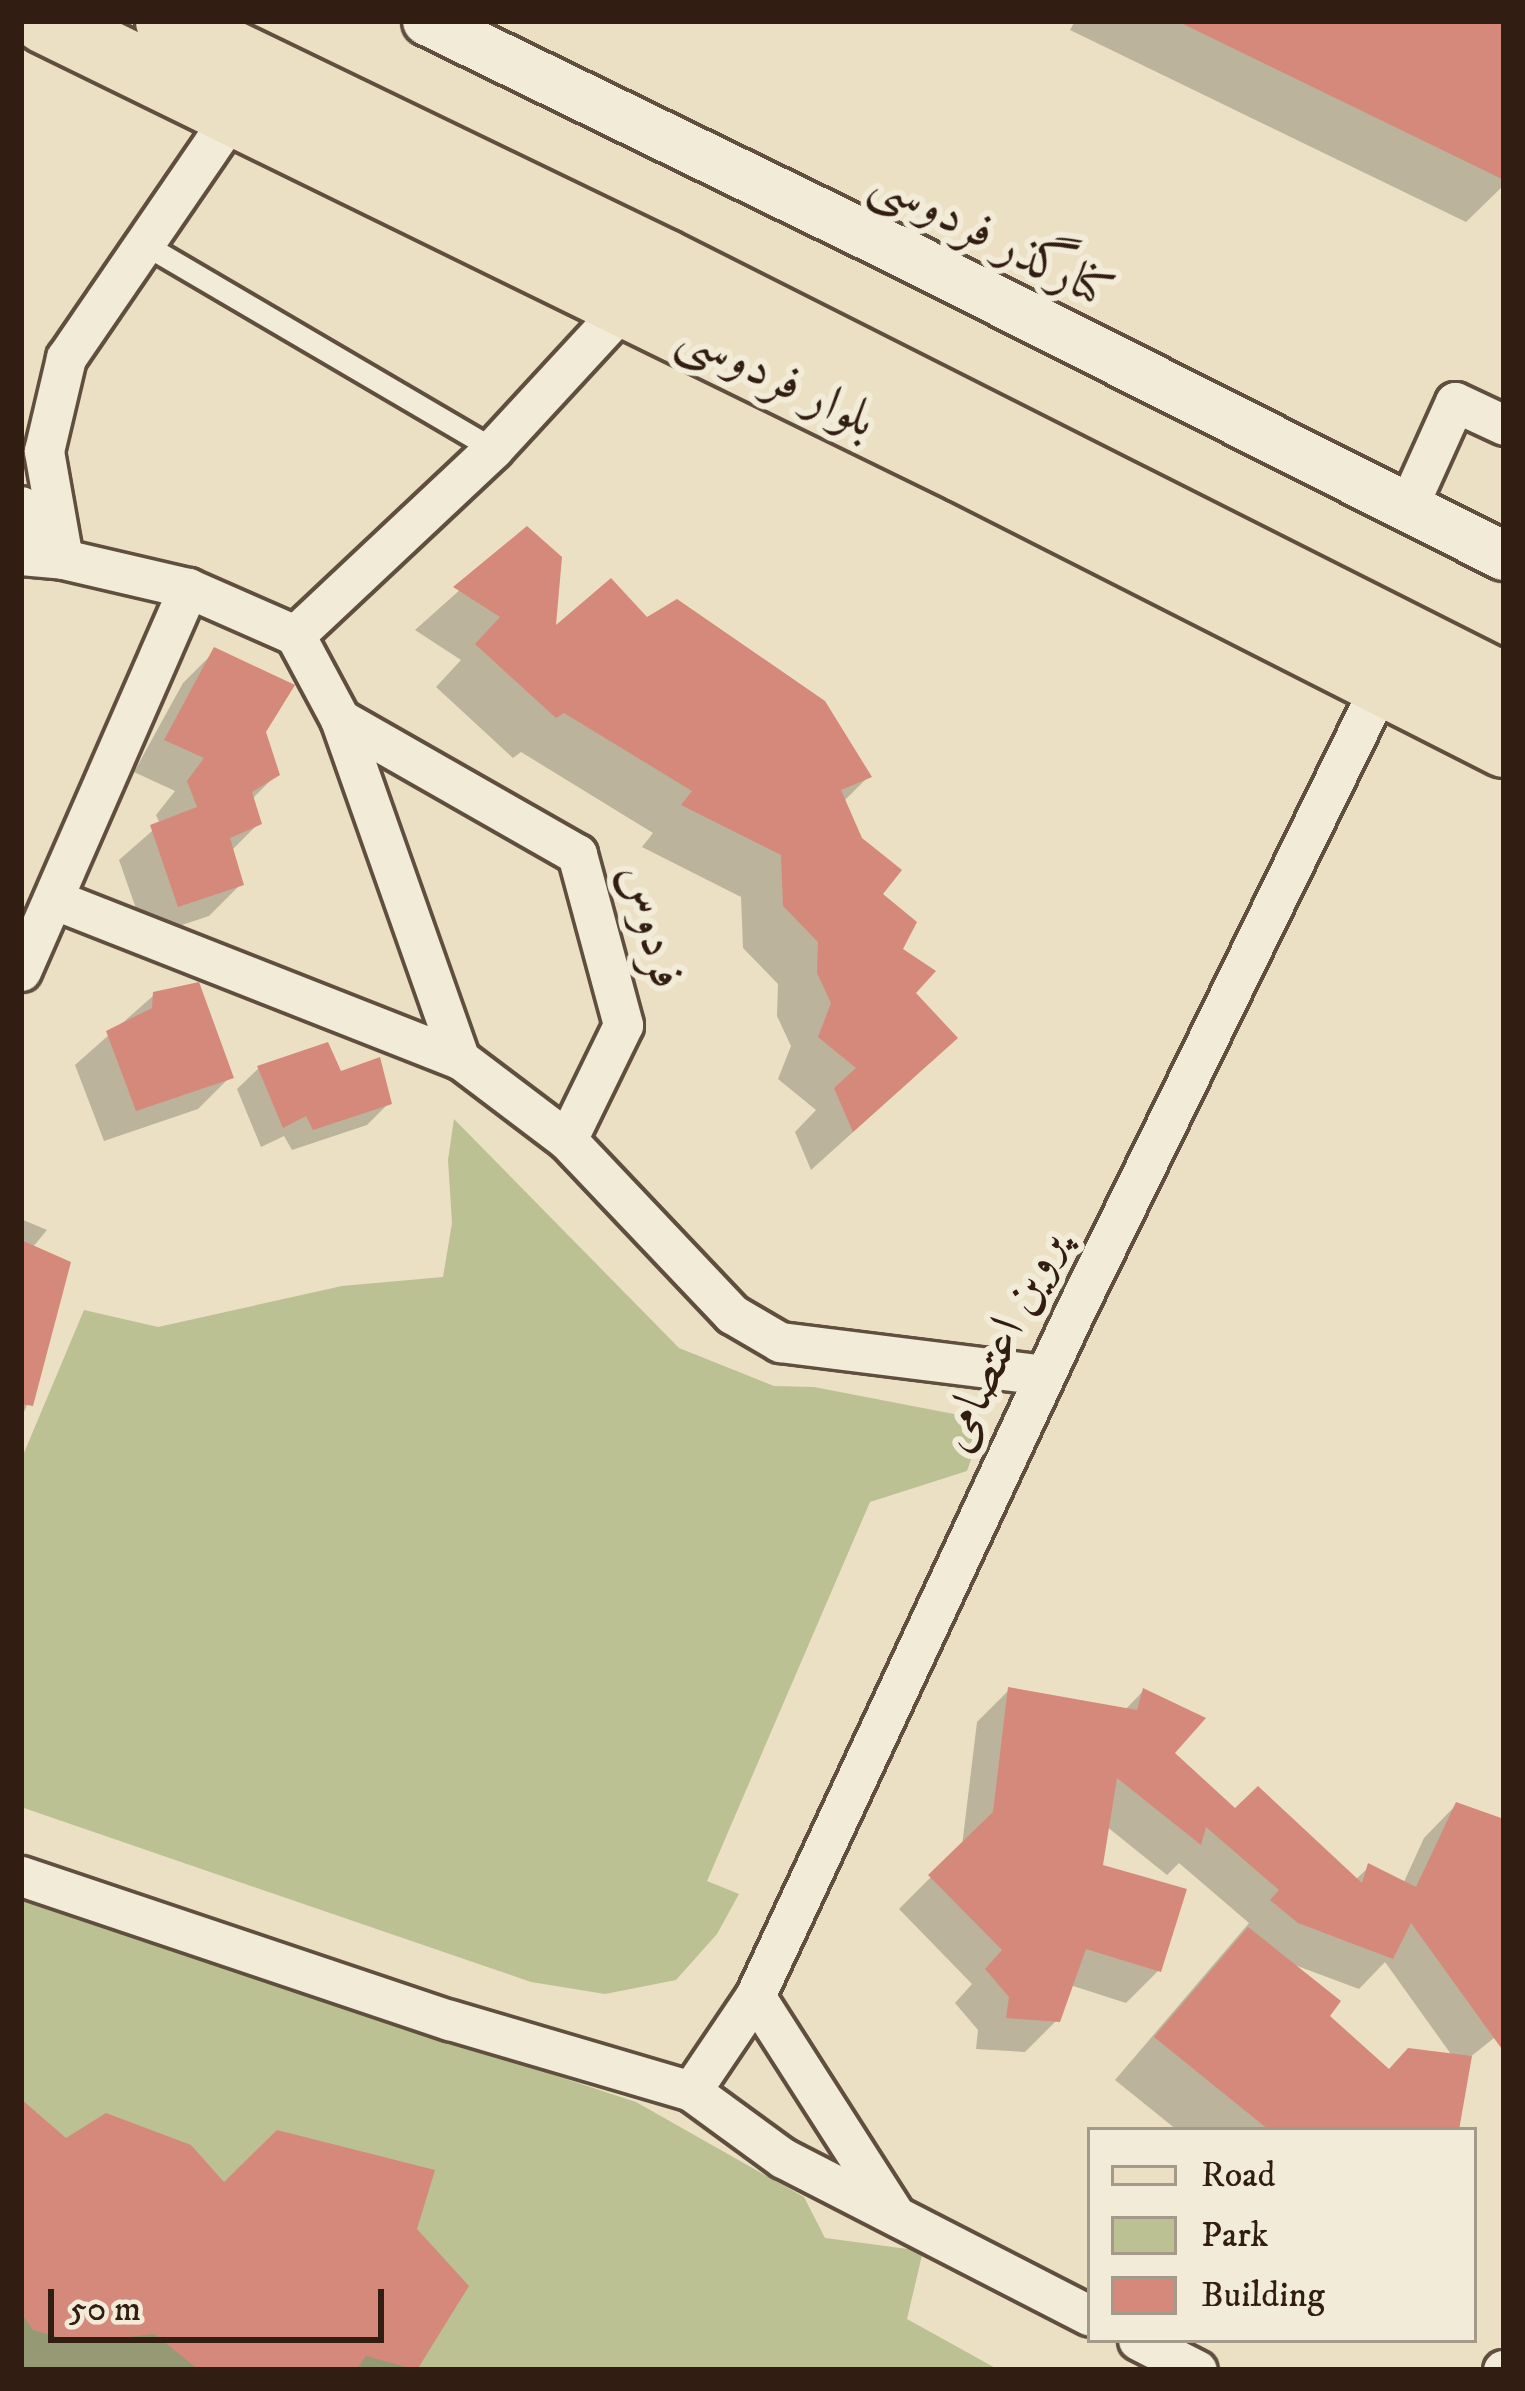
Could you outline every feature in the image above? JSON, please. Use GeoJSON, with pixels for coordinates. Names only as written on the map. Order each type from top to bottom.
{"type":"FeatureCollection","features":[{"type":"Feature","properties":{"kind":"main road","name":"بلوار فردوسی"},"geometry":{"type":"LineString","coordinates":[[44,21],[234,113],[646,283]]}},
{"type":"Feature","properties":{"kind":"main road","name":"بلوار فردوسی"},"geometry":{"type":"LineString","coordinates":[[167,21],[646,283],[1394,657],[1504,685]]}},
{"type":"Feature","properties":{"kind":"main road","name":"بلوار فردوسی"},"geometry":{"type":"LineString","coordinates":[[1394,657],[1504,746]]}},
{"type":"Feature","properties":{"kind":"street","name":"کنارگذر فردوسی"},"geometry":{"type":"LineString","coordinates":[[427,21],[1504,556]]}},
{"type":"Feature","properties":{"kind":"street"},"geometry":{"type":"LineString","coordinates":[[63,559],[44,451],[66,358],[234,113]]}},
{"type":"Feature","properties":{"kind":"street"},"geometry":{"type":"LineString","coordinates":[[296,635],[493,448],[646,283]]}},
{"type":"Feature","properties":{"kind":"street"},"geometry":{"type":"LineString","coordinates":[[1408,506],[1455,402],[1504,425]]}},
{"type":"Feature","properties":{"kind":"street"},"geometry":{"type":"LineString","coordinates":[[21,506],[63,559]]}},
{"type":"Feature","properties":{"kind":"street"},"geometry":{"type":"LineString","coordinates":[[21,555],[63,559],[188,588],[296,635],[340,719],[460,1059]]}},
{"type":"Feature","properties":{"kind":"street"},"geometry":{"type":"LineString","coordinates":[[21,971],[188,588]]}},
{"type":"Feature","properties":{"kind":"street","name":"پروین اعتصامی"},"geometry":{"type":"LineString","coordinates":[[691,2091],[755,1996],[1044,1375],[1394,657]]}},
{"type":"Feature","properties":{"kind":"street","name":"فردوس"},"geometry":{"type":"LineString","coordinates":[[340,719],[577,854],[623,1024],[567,1141]]}},
{"type":"Feature","properties":{"kind":"street"},"geometry":{"type":"LineString","coordinates":[[52,898],[460,1059],[567,1141],[732,1314],[780,1342],[1044,1375]]}},
{"type":"Feature","properties":{"kind":"street"},"geometry":{"type":"LineString","coordinates":[[21,1876],[450,2020],[691,2091],[783,2158],[1087,2314]]}},
{"type":"Feature","properties":{"kind":"street"},"geometry":{"type":"LineString","coordinates":[[755,1996],[897,2218]]}},
{"type":"Feature","properties":{"kind":"street"},"geometry":{"type":"LineString","coordinates":[[1144,2343],[1197,2370]]}},
{"type":"Feature","properties":{"kind":"lane"},"geometry":{"type":"LineString","coordinates":[[144,244],[493,448]]}},
{"type":"Feature","properties":{"kind":"green space"},"geometry":{"type":"Polygon","coordinates":[[[454,1119],[679,1348],[774,1386],[814,1387],[985,1420],[967,1471],[870,1502],[707,1881],[739,1894],[717,1934],[676,1980],[605,1994],[531,1982],[21,1807],[21,1460],[84,1310],[158,1327],[342,1286],[443,1277],[452,1223],[448,1160],[454,1119]]]}},
{"type":"Feature","properties":{"kind":"green space"},"geometry":{"type":"Polygon","coordinates":[[[21,1900],[636,2102],[804,2197],[825,2238],[923,2251],[907,2319],[999,2370],[21,2370],[21,1900]]]}},
{"type":"Feature","properties":{"kind":"building"},"geometry":{"type":"Polygon","coordinates":[[[1177,21],[1504,21],[1504,180],[1177,21]]]}},
{"type":"Feature","properties":{"kind":"building"},"geometry":{"type":"Polygon","coordinates":[[[527,526],[562,557],[556,625],[611,578],[647,617],[677,599],[825,701],[872,777],[841,790],[862,838],[902,870],[883,894],[917,922],[903,949],[936,971],[916,993],[958,1038],[853,1132],[834,1088],[856,1068],[818,1037],[831,1003],[817,973],[818,942],[783,906],[781,855],[681,805],[692,791],[564,713],[556,718],[475,644],[500,617],[453,587],[527,526]]]}},
{"type":"Feature","properties":{"kind":"building"},"geometry":{"type":"Polygon","coordinates":[[[214,647],[295,685],[266,732],[280,775],[252,792],[262,824],[230,838],[244,885],[178,907],[150,825],[197,807],[187,781],[204,758],[164,740],[214,647]]]}},
{"type":"Feature","properties":{"kind":"building"},"geometry":{"type":"Polygon","coordinates":[[[199,982],[234,1078],[136,1111],[106,1031],[152,1008],[153,992],[199,982]]]}},
{"type":"Feature","properties":{"kind":"building"},"geometry":{"type":"Polygon","coordinates":[[[328,1042],[341,1071],[380,1057],[392,1104],[313,1130],[306,1116],[283,1128],[257,1066],[328,1042]]]}},
{"type":"Feature","properties":{"kind":"building"},"geometry":{"type":"Polygon","coordinates":[[[21,1240],[71,1262],[33,1406],[21,1404],[21,1240]]]}},
{"type":"Feature","properties":{"kind":"building"},"geometry":{"type":"Polygon","coordinates":[[[1008,1687],[1137,1710],[1143,1688],[1206,1718],[1175,1753],[1235,1808],[1258,1786],[1362,1883],[1368,1863],[1416,1887],[1456,1802],[1504,1819],[1504,2052],[1411,1923],[1393,1959],[1298,1923],[1270,1900],[1279,1890],[1206,1827],[1201,1845],[1117,1778],[1103,1865],[1187,1889],[1161,1972],[1086,1949],[1060,2022],[1006,2018],[1009,1997],[985,1969],[1002,1950],[928,1875],[993,1812],[1008,1687]]]}},
{"type":"Feature","properties":{"kind":"building"},"geometry":{"type":"Polygon","coordinates":[[[1248,1927],[1341,2001],[1330,2016],[1389,2069],[1408,2048],[1472,2056],[1460,2127],[1265,2127],[1154,2037],[1248,1927]]]}},
{"type":"Feature","properties":{"kind":"building"},"geometry":{"type":"Polygon","coordinates":[[[21,2099],[66,2138],[106,2113],[191,2145],[224,2182],[277,2130],[435,2170],[417,2229],[469,2286],[417,2370],[366,2356],[356,2370],[199,2370],[154,2334],[79,2343],[33,2330],[21,2313],[21,2099]]]}}]}
